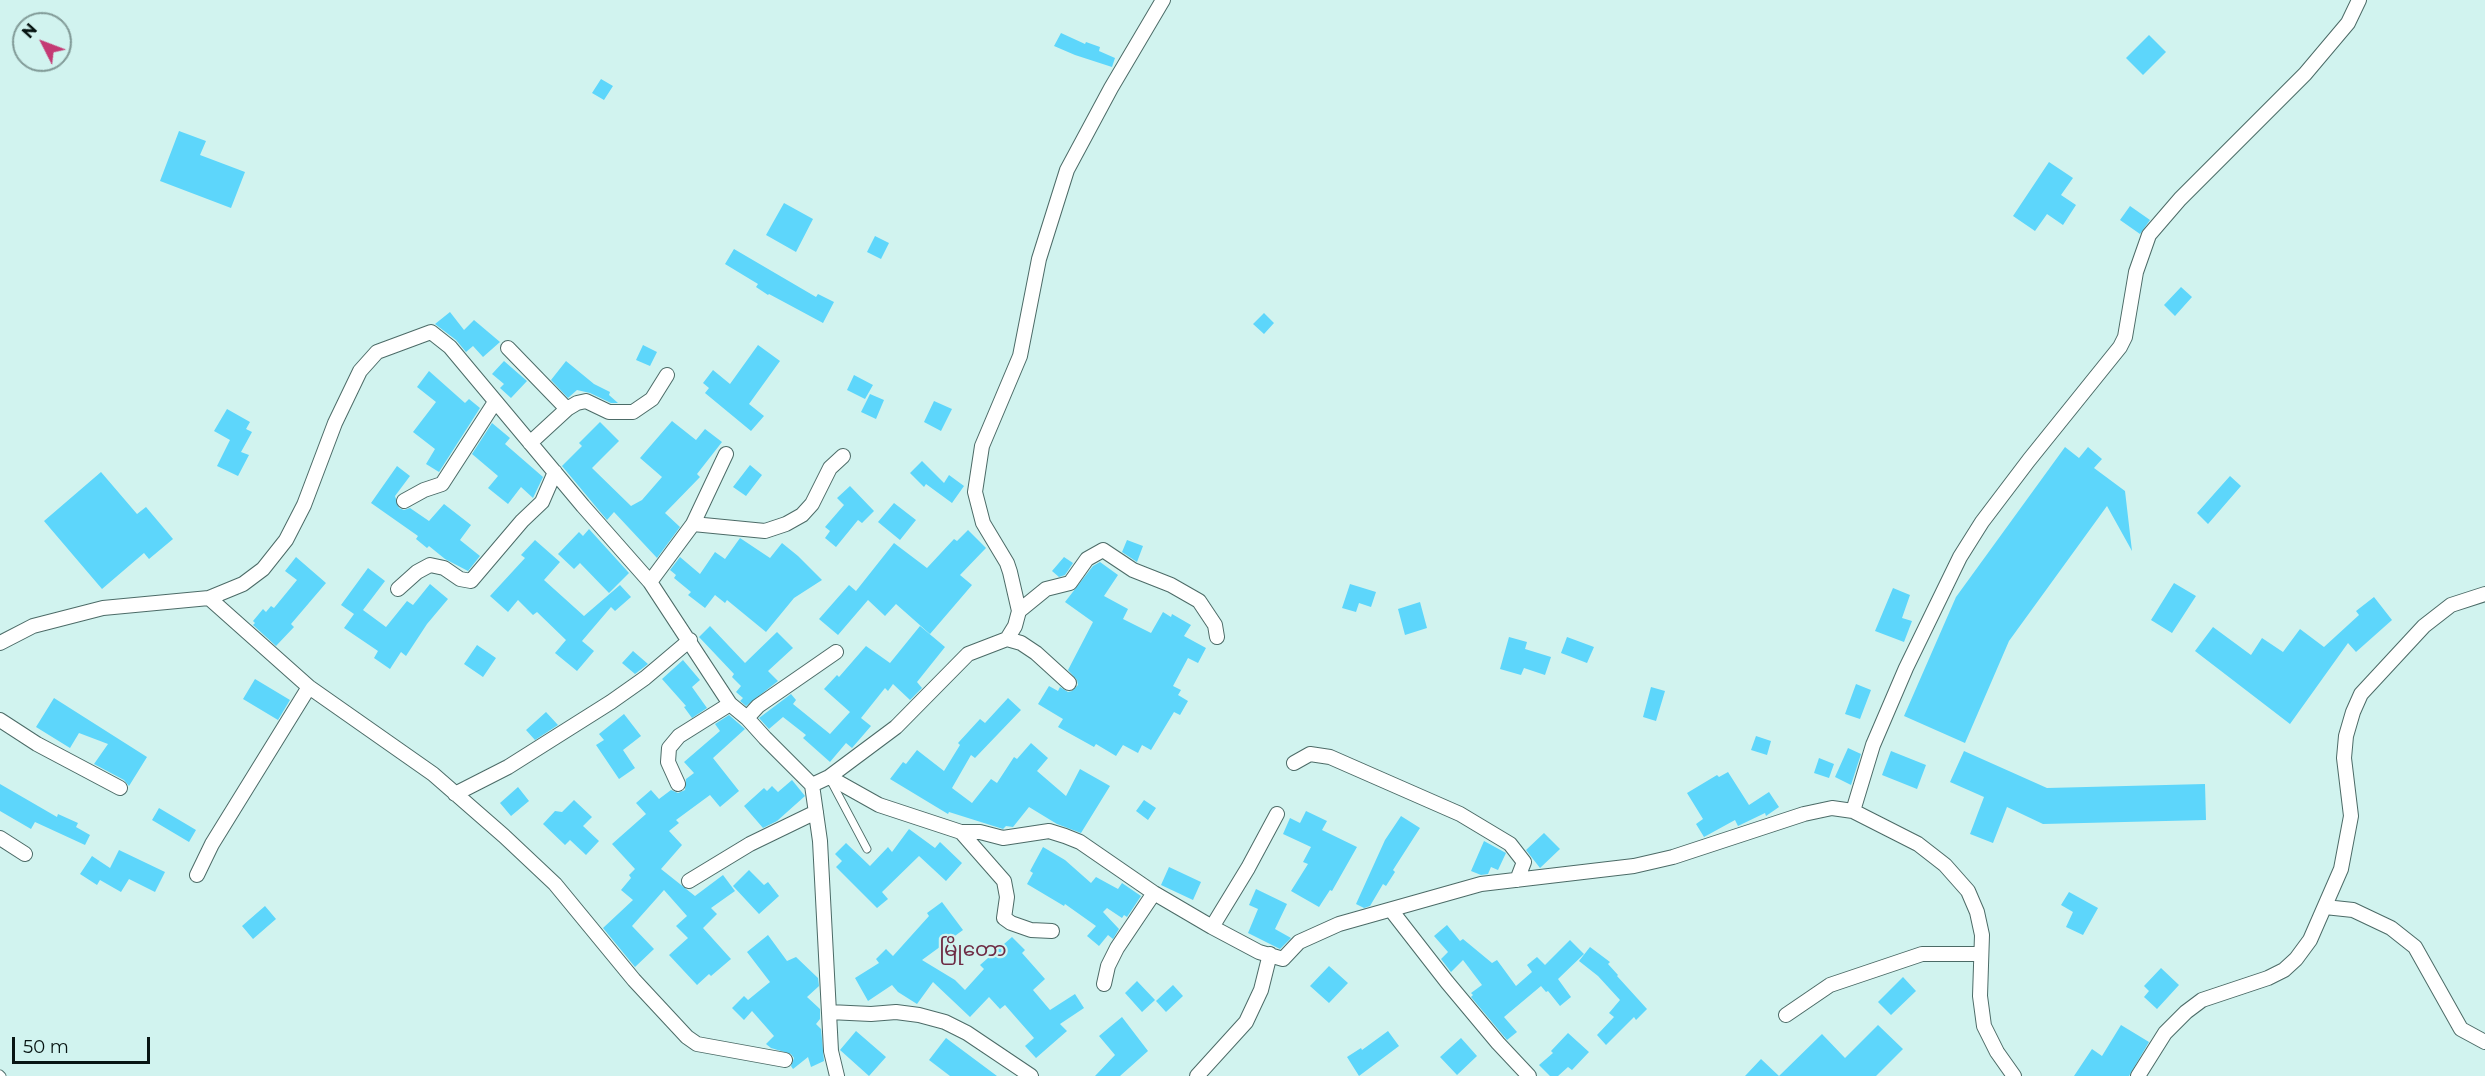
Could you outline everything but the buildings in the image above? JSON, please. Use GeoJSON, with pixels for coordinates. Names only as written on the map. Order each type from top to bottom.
{"type":"FeatureCollection","features":[{"type":"Feature","properties":{"kind":"street"},"geometry":{"type":"LineString","coordinates":[[1007,639],[1015,626],[1019,611],[1007,563],[983,523],[975,492],[982,446],[1020,356],[1040,259],[1067,170],[1163,0]]}},
{"type":"Feature","properties":{"kind":"street"},"geometry":{"type":"LineString","coordinates":[[1853,811],[1873,745],[1906,668],[1960,557],[1982,522],[2029,460],[2120,347],[2125,337],[2125,325],[2136,272],[2149,236],[2180,199],[2305,74],[2348,22],[2359,0]]}},
{"type":"Feature","properties":{"kind":"street"},"geometry":{"type":"LineString","coordinates":[[0,643],[33,626],[103,608],[209,598],[243,584],[263,569],[286,540],[304,505],[340,412],[360,371],[377,352],[431,332],[450,347],[650,582],[730,704],[747,718],[812,785],[820,841],[831,1051],[837,1076]]}},
{"type":"Feature","properties":{"kind":"street"},"geometry":{"type":"LineString","coordinates":[[508,348],[567,409]]}},
{"type":"Feature","properties":{"kind":"street"},"geometry":{"type":"LineString","coordinates":[[530,443],[567,409],[577,403],[586,402],[609,411],[633,412],[652,399],[667,375]]}},
{"type":"Feature","properties":{"kind":"street"},"geometry":{"type":"LineString","coordinates":[[405,501],[424,490],[442,484],[495,402]]}},
{"type":"Feature","properties":{"kind":"street"},"geometry":{"type":"LineString","coordinates":[[650,582],[693,524],[726,454]]}},
{"type":"Feature","properties":{"kind":"street"},"geometry":{"type":"LineString","coordinates":[[693,524],[765,531],[786,524],[802,515],[812,504],[830,468],[843,456]]}},
{"type":"Feature","properties":{"kind":"street"},"geometry":{"type":"LineString","coordinates":[[398,589],[417,572],[430,565],[444,568],[460,579],[471,581],[522,521],[542,502],[555,472]]}},
{"type":"Feature","properties":{"kind":"street"},"geometry":{"type":"LineString","coordinates":[[1019,611],[1046,589],[1070,583],[1087,559],[1103,550],[1133,570],[1171,585],[1199,601],[1215,625],[1217,637]]}},
{"type":"Feature","properties":{"kind":"street"},"geometry":{"type":"LineString","coordinates":[[2138,1076],[2165,1033],[2194,1006],[2202,1000],[2268,978],[2284,970],[2296,959],[2310,940],[2342,869],[2351,816],[2344,758],[2346,736],[2361,694],[2424,626],[2451,605],[2485,594]]}},
{"type":"Feature","properties":{"kind":"street"},"geometry":{"type":"LineString","coordinates":[[209,598],[309,687],[433,774],[555,884],[634,980],[687,1038],[704,1045],[785,1060]]}},
{"type":"Feature","properties":{"kind":"street"},"geometry":{"type":"LineString","coordinates":[[812,785],[829,777],[896,727],[968,654],[1007,639],[1021,643],[1036,653],[1069,683]]}},
{"type":"Feature","properties":{"kind":"street"},"geometry":{"type":"LineString","coordinates":[[455,794],[508,767],[612,702],[690,640]]}},
{"type":"Feature","properties":{"kind":"street"},"geometry":{"type":"LineString","coordinates":[[747,718],[758,706],[836,652]]}},
{"type":"Feature","properties":{"kind":"street"},"geometry":{"type":"LineString","coordinates":[[197,875],[212,844],[309,687]]}},
{"type":"Feature","properties":{"kind":"street"},"geometry":{"type":"LineString","coordinates":[[678,784],[668,762],[669,748],[679,736],[730,704]]}},
{"type":"Feature","properties":{"kind":"street"},"geometry":{"type":"LineString","coordinates":[[0,720],[37,744],[120,788]]}},
{"type":"Feature","properties":{"kind":"street"},"geometry":{"type":"LineString","coordinates":[[1294,764],[1310,754],[1330,757],[1460,814],[1510,844],[1524,862],[1518,880]]}},
{"type":"Feature","properties":{"kind":"street"},"geometry":{"type":"LineString","coordinates":[[829,777],[879,805],[961,832],[980,832],[1003,837],[1049,831],[1080,842],[1154,893],[1212,927],[1259,952],[1283,959],[1299,942],[1339,924],[1481,884],[1634,866],[1673,857],[1804,814],[1832,808],[1853,811],[1918,844],[1945,865],[1968,891],[1977,912],[1982,934],[1980,996],[1984,1026],[1996,1052],[2014,1076]]}},
{"type":"Feature","properties":{"kind":"street"},"geometry":{"type":"LineString","coordinates":[[689,881],[750,844],[816,812]]}},
{"type":"Feature","properties":{"kind":"street"},"geometry":{"type":"LineString","coordinates":[[1212,927],[1277,814]]}},
{"type":"Feature","properties":{"kind":"street"},"geometry":{"type":"LineString","coordinates":[[961,832],[1004,881],[1008,897],[1004,918],[1031,930],[1052,931]]}},
{"type":"Feature","properties":{"kind":"street"},"geometry":{"type":"LineString","coordinates":[[0,838],[25,854]]}},
{"type":"Feature","properties":{"kind":"street"},"geometry":{"type":"LineString","coordinates":[[1104,984],[1108,966],[1117,948],[1154,893]]}},
{"type":"Feature","properties":{"kind":"street"},"geometry":{"type":"LineString","coordinates":[[2325,907],[2353,910],[2391,928],[2415,947],[2461,1029],[2485,1042]]}},
{"type":"Feature","properties":{"kind":"street"},"geometry":{"type":"LineString","coordinates":[[1391,909],[1455,991],[1529,1076]]}},
{"type":"Feature","properties":{"kind":"street"},"geometry":{"type":"LineString","coordinates":[[1197,1076],[1245,1022],[1261,990],[1270,954]]}},
{"type":"Feature","properties":{"kind":"street"},"geometry":{"type":"LineString","coordinates":[[1786,1016],[1830,985],[1922,954],[1980,954]]}},
{"type":"Feature","properties":{"kind":"street"},"geometry":{"type":"LineString","coordinates":[[829,1012],[871,1014],[896,1012],[945,1022],[967,1033],[1031,1076]]}},
{"type":"Feature","properties":{"kind":"lane"},"geometry":{"type":"LineString","coordinates":[[829,777],[867,849]]}},
{"type":"Feature","properties":{"kind":"district","name":"မြိုတော"},"geometry":{"type":"Point","coordinates":[973,950]}}]}
